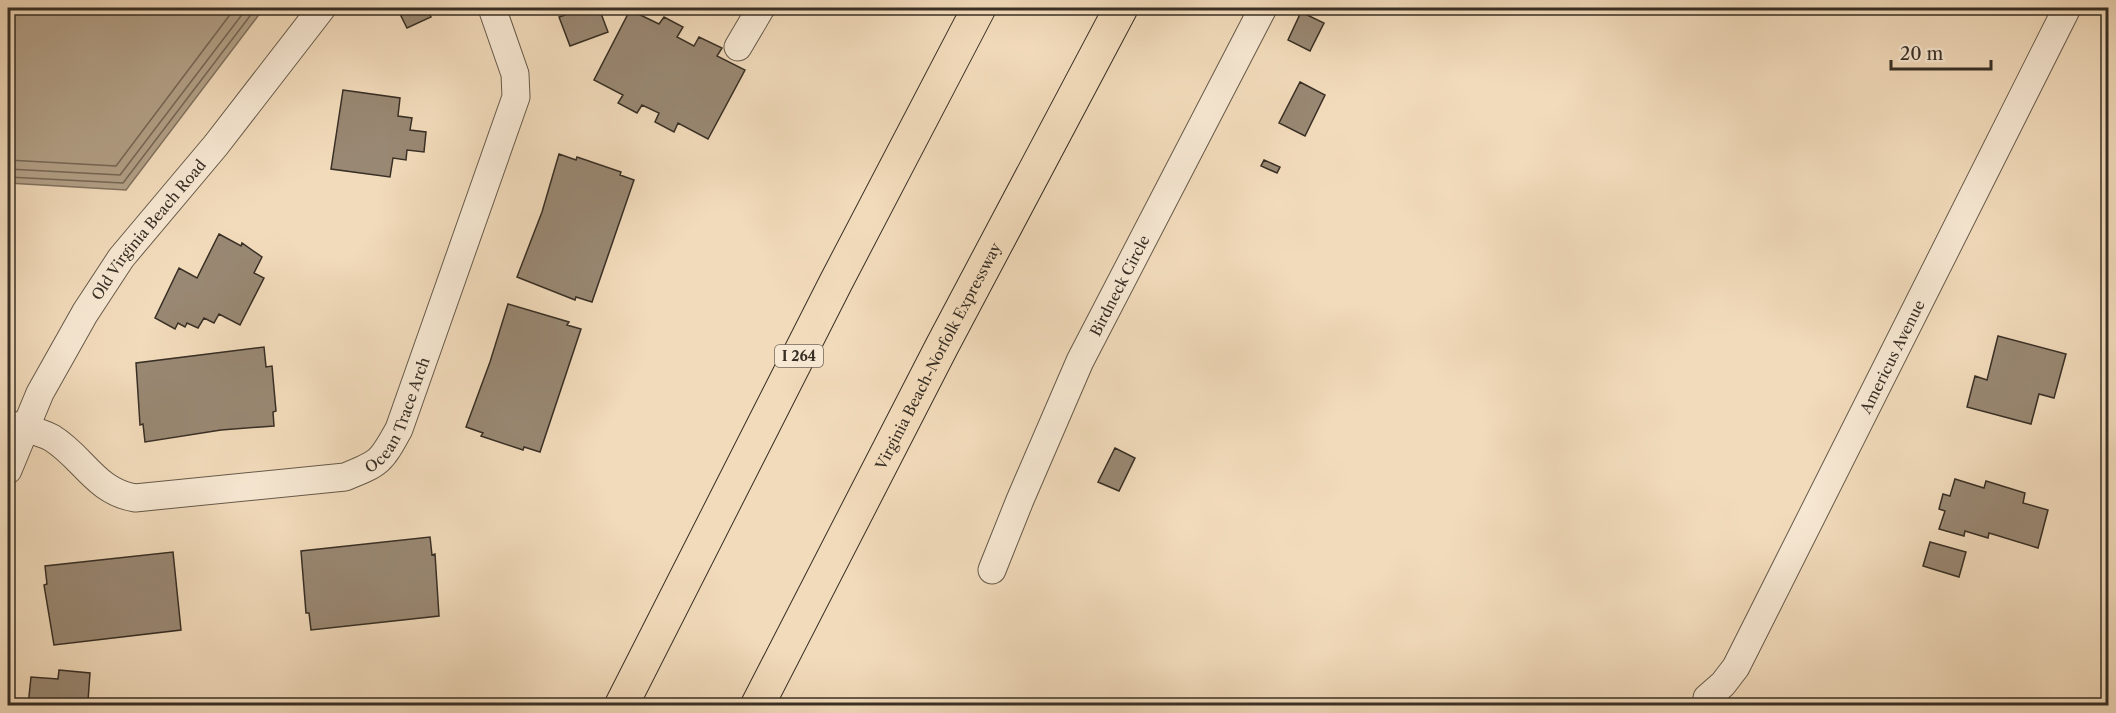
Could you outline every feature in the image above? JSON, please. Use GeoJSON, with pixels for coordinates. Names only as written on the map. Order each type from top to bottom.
{"type":"FeatureCollection","features":[{"type":"Feature","properties":{"kind":"highway","name":"I 264"},"geometry":{"type":"LineString","coordinates":[[621,705],[836,282],[979,8]]}},
{"type":"Feature","properties":{"kind":"highway","name":"Virginia Beach-Norfolk Expressway"},"geometry":{"type":"LineString","coordinates":[[757,705],[942,346],[1121,8]]}},
{"type":"Feature","properties":{"kind":"street","name":"Old Virginia Beach Road"},"geometry":{"type":"LineString","coordinates":[[8,470],[15,426],[40,393],[85,313],[121,258],[216,145],[322,8]]}},
{"type":"Feature","properties":{"kind":"street","name":"Ocean Trace Arch"},"geometry":{"type":"LineString","coordinates":[[15,426],[51,437],[98,482],[119,495],[135,498],[345,477],[370,467],[384,458],[399,429],[516,97],[515,74],[492,8]]}},
{"type":"Feature","properties":{"kind":"street"},"geometry":{"type":"LineString","coordinates":[[738,47],[761,8]]}},
{"type":"Feature","properties":{"kind":"street","name":"Birdneck Circle"},"geometry":{"type":"LineString","coordinates":[[992,570],[1080,362],[1263,8]]}},
{"type":"Feature","properties":{"kind":"street","name":"Americus Avenue"},"geometry":{"type":"LineString","coordinates":[[1707,698],[1723,684],[1736,667],[2067,8]]}},
{"type":"Feature","properties":{"kind":"water"},"geometry":{"type":"Polygon","coordinates":[[[8,8],[264,8],[126,190],[8,183],[8,8]]]}},
{"type":"Feature","properties":{"kind":"building"},"geometry":{"type":"Polygon","coordinates":[[[397,8],[426,8],[431,17],[407,28],[397,8]]]}},
{"type":"Feature","properties":{"kind":"building"},"geometry":{"type":"Polygon","coordinates":[[[586,8],[599,8],[608,32],[570,46],[559,17],[586,8]]]}},
{"type":"Feature","properties":{"kind":"building"},"geometry":{"type":"Polygon","coordinates":[[[630,10],[659,24],[664,17],[683,27],[677,37],[694,46],[699,37],[722,48],[717,56],[745,70],[708,139],[678,123],[674,132],[655,122],[659,113],[642,105],[637,113],[618,103],[623,95],[594,80],[630,10]]]}},
{"type":"Feature","properties":{"kind":"building"},"geometry":{"type":"Polygon","coordinates":[[[1301,12],[1324,23],[1310,51],[1288,40],[1301,12]]]}},
{"type":"Feature","properties":{"kind":"building"},"geometry":{"type":"Polygon","coordinates":[[[1300,82],[1325,95],[1305,136],[1279,123],[1300,82]]]}},
{"type":"Feature","properties":{"kind":"building"},"geometry":{"type":"Polygon","coordinates":[[[343,90],[400,98],[398,116],[412,118],[410,130],[426,132],[424,152],[407,150],[406,160],[393,158],[390,177],[331,169],[343,90]]]}},
{"type":"Feature","properties":{"kind":"building"},"geometry":{"type":"Polygon","coordinates":[[[559,154],[576,160],[577,157],[621,172],[620,175],[634,180],[592,302],[576,297],[575,300],[517,277],[542,212],[559,154]]]}},
{"type":"Feature","properties":{"kind":"building"},"geometry":{"type":"Polygon","coordinates":[[[1264,160],[1280,167],[1277,173],[1261,166],[1264,160]]]}},
{"type":"Feature","properties":{"kind":"building"},"geometry":{"type":"Polygon","coordinates":[[[219,234],[241,246],[242,243],[262,257],[254,273],[264,278],[240,325],[219,314],[214,323],[204,318],[198,328],[187,323],[185,327],[178,323],[175,329],[155,318],[179,268],[197,278],[219,234]]]}},
{"type":"Feature","properties":{"kind":"building"},"geometry":{"type":"Polygon","coordinates":[[[508,304],[569,322],[567,325],[581,329],[540,452],[524,447],[523,450],[481,436],[483,433],[466,427],[508,304]]]}},
{"type":"Feature","properties":{"kind":"building"},"geometry":{"type":"Polygon","coordinates":[[[1998,336],[2066,354],[2054,398],[2039,394],[2031,424],[1967,407],[1975,376],[1987,380],[1998,336]]]}},
{"type":"Feature","properties":{"kind":"building"},"geometry":{"type":"Polygon","coordinates":[[[264,347],[266,367],[272,366],[276,411],[273,412],[274,426],[221,430],[145,442],[143,424],[140,425],[136,363],[264,347]]]}},
{"type":"Feature","properties":{"kind":"building"},"geometry":{"type":"Polygon","coordinates":[[[1115,448],[1135,458],[1119,491],[1098,482],[1115,448]]]}},
{"type":"Feature","properties":{"kind":"building"},"geometry":{"type":"Polygon","coordinates":[[[1955,479],[1984,488],[1986,481],[2025,493],[2023,503],[2048,510],[2038,548],[1989,533],[1988,538],[1965,531],[1964,536],[1939,529],[1945,511],[1939,509],[1943,494],[1950,496],[1955,479]]]}},
{"type":"Feature","properties":{"kind":"building"},"geometry":{"type":"Polygon","coordinates":[[[430,537],[432,555],[435,554],[439,616],[311,630],[309,613],[306,613],[301,551],[430,537]]]}},
{"type":"Feature","properties":{"kind":"building"},"geometry":{"type":"Polygon","coordinates":[[[1930,542],[1966,552],[1959,577],[1923,566],[1930,542]]]}},
{"type":"Feature","properties":{"kind":"building"},"geometry":{"type":"Polygon","coordinates":[[[173,552],[181,630],[54,645],[44,585],[47,584],[45,566],[173,552]]]}},
{"type":"Feature","properties":{"kind":"building"},"geometry":{"type":"Polygon","coordinates":[[[59,670],[90,673],[88,701],[100,702],[99,706],[28,706],[31,677],[58,679],[59,670]]]}}]}
